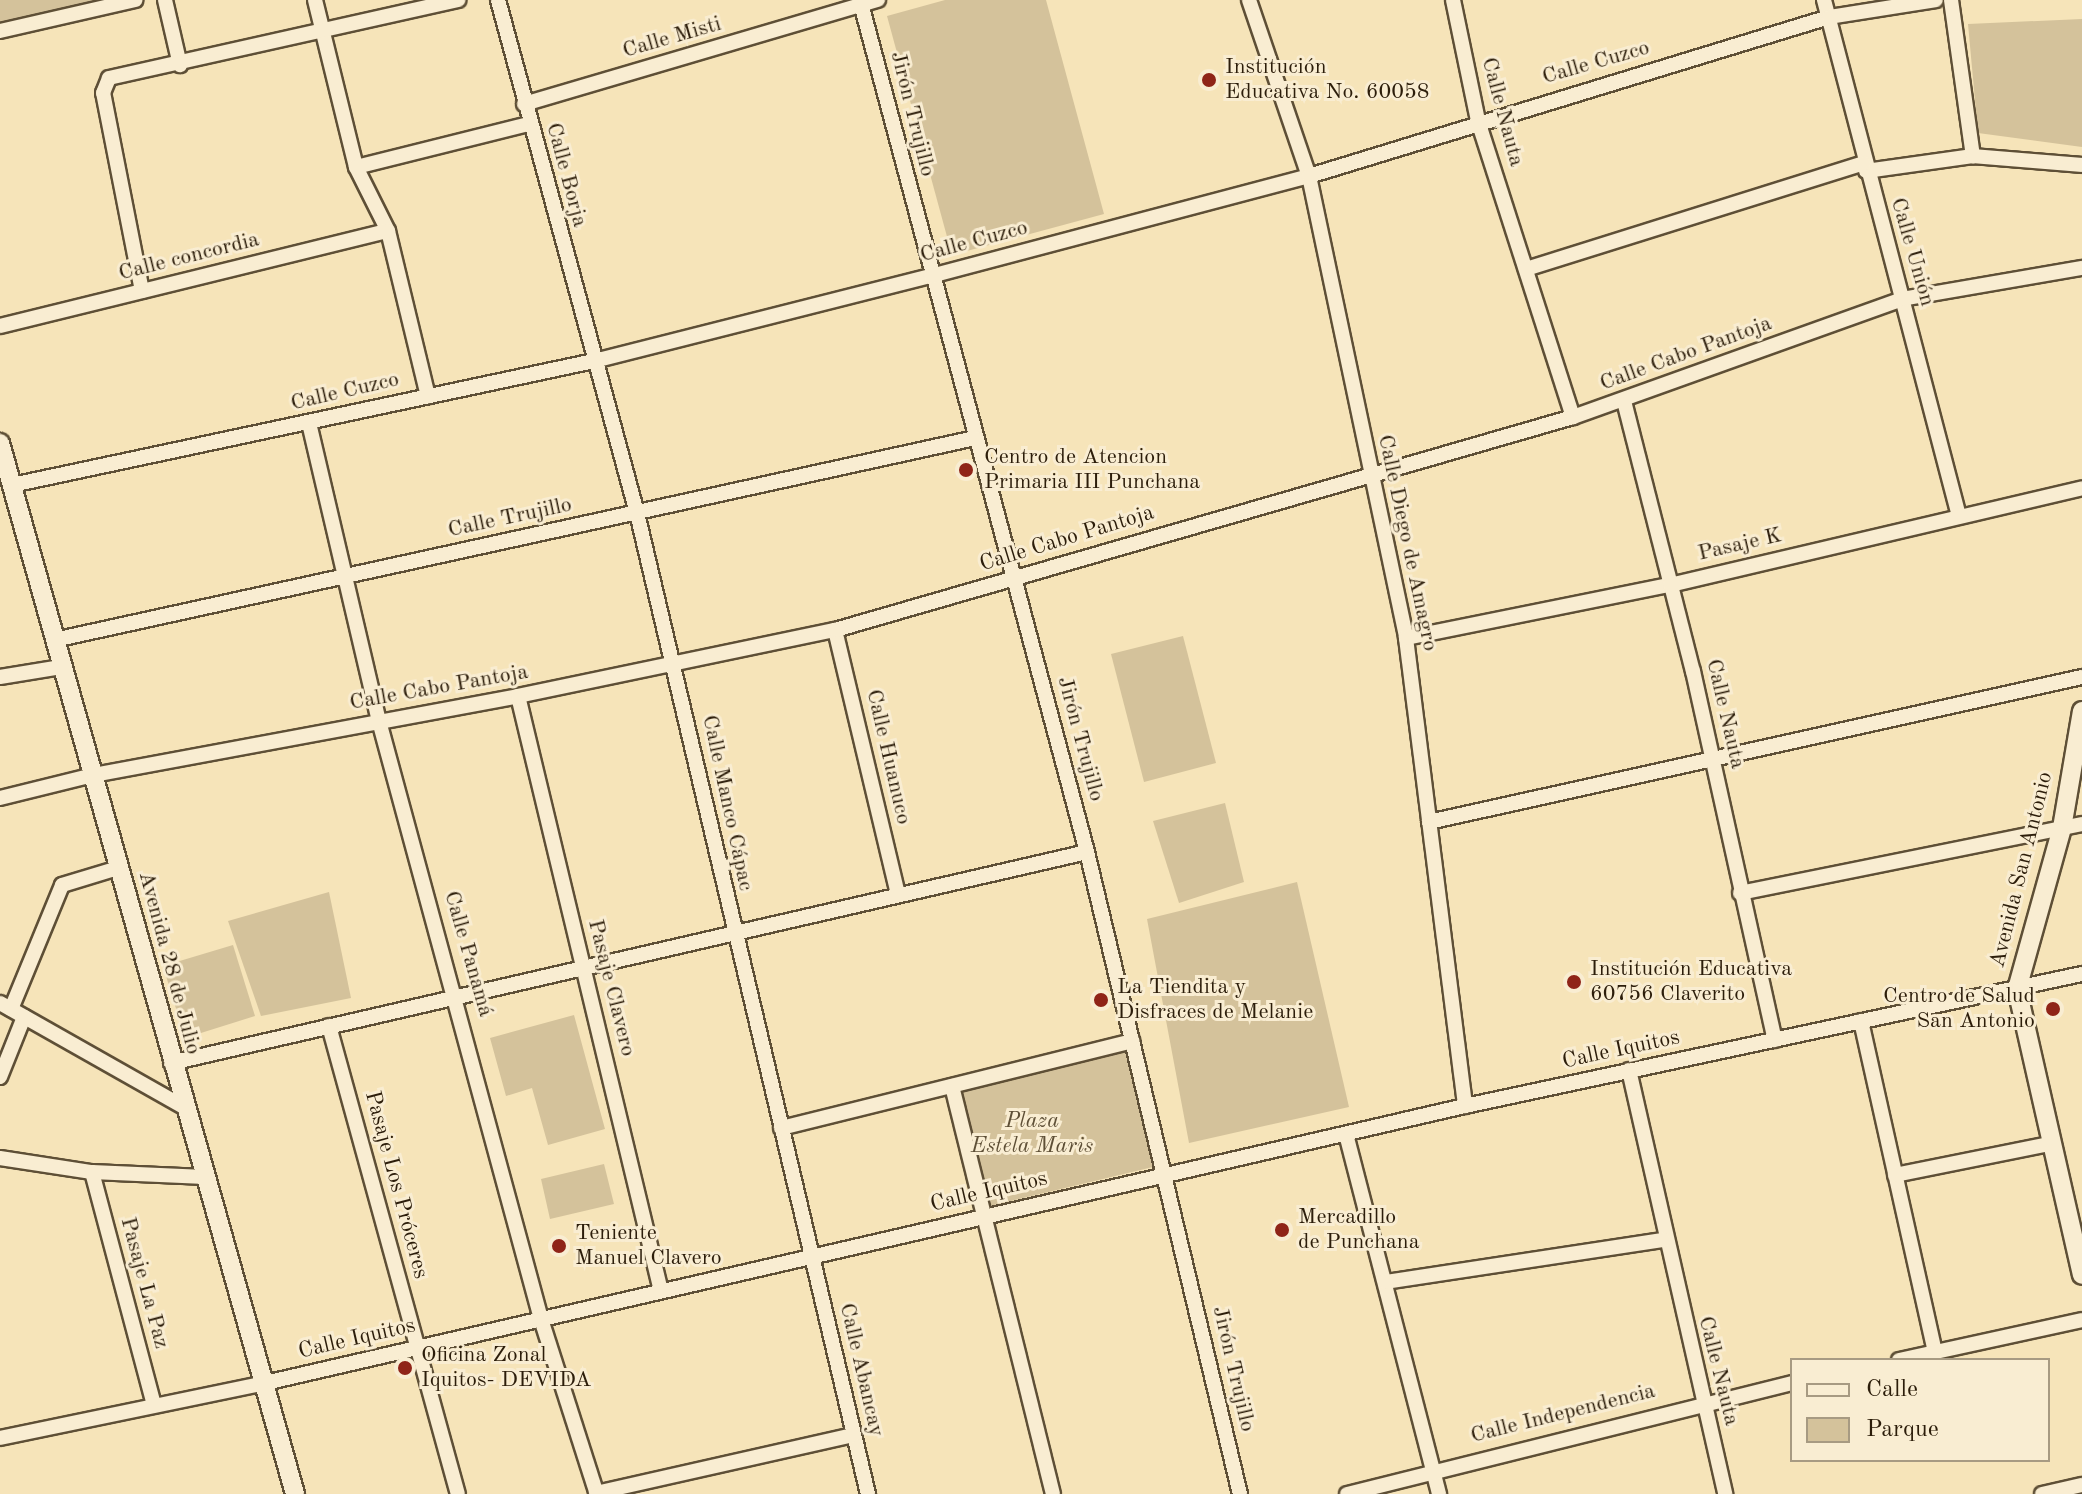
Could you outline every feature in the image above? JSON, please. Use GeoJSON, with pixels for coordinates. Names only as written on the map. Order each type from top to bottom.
{"type":"FeatureCollection","features":[{"type":"Feature","properties":{"kind":"main road","name":"Avenida 28 de Julio"},"geometry":{"type":"LineString","coordinates":[[0,443],[171,1063],[295,1494]]}},
{"type":"Feature","properties":{"kind":"main road","name":"Avenida San Antonio"},"geometry":{"type":"LineString","coordinates":[[2082,711],[2062,828],[2017,989],[2082,1275]]}},
{"type":"Feature","properties":{"kind":"street"},"geometry":{"type":"LineString","coordinates":[[0,31],[135,0]]}},
{"type":"Feature","properties":{"kind":"street"},"geometry":{"type":"LineString","coordinates":[[165,0],[180,65]]}},
{"type":"Feature","properties":{"kind":"street"},"geometry":{"type":"LineString","coordinates":[[315,0],[356,167],[388,231],[428,396]]}},
{"type":"Feature","properties":{"kind":"street"},"geometry":{"type":"LineString","coordinates":[[142,291],[103,93],[109,78],[180,65],[458,0]]}},
{"type":"Feature","properties":{"kind":"street","name":"Calle Borja"},"geometry":{"type":"LineString","coordinates":[[498,0],[594,361]]}},
{"type":"Feature","properties":{"kind":"street","name":"Calle Misti"},"geometry":{"type":"LineString","coordinates":[[524,104],[878,0]]}},
{"type":"Feature","properties":{"kind":"street","name":"Calle Diego de Amagro"},"geometry":{"type":"LineString","coordinates":[[1249,0],[1309,176],[1406,638],[1465,1106]]}},
{"type":"Feature","properties":{"kind":"street","name":"Calle Nauta"},"geometry":{"type":"LineString","coordinates":[[1453,0],[1478,121],[1573,417]]}},
{"type":"Feature","properties":{"kind":"street","name":"Calle Unión"},"geometry":{"type":"LineString","coordinates":[[1824,0],[1865,167],[1959,516]]}},
{"type":"Feature","properties":{"kind":"street","name":"Calle Cuzco"},"geometry":{"type":"LineString","coordinates":[[12,485],[594,361],[1309,176],[1478,121],[1829,17],[1936,0]]}},
{"type":"Feature","properties":{"kind":"street"},"geometry":{"type":"LineString","coordinates":[[1951,0],[1973,156]]}},
{"type":"Feature","properties":{"kind":"street","name":"Jirón Trujillo"},"geometry":{"type":"LineString","coordinates":[[860,3],[1087,852],[1240,1494]]}},
{"type":"Feature","properties":{"kind":"street"},"geometry":{"type":"LineString","coordinates":[[356,167],[529,124]]}},
{"type":"Feature","properties":{"kind":"street"},"geometry":{"type":"LineString","coordinates":[[1526,269],[1865,167],[1973,156],[2082,165]]}},
{"type":"Feature","properties":{"kind":"street","name":"Calle concordia"},"geometry":{"type":"LineString","coordinates":[[0,326],[388,231]]}},
{"type":"Feature","properties":{"kind":"street","name":"Calle Cabo Pantoja"},"geometry":{"type":"LineString","coordinates":[[0,798],[93,775],[518,696],[835,630],[1370,472],[1573,417],[1902,299],[2082,268]]}},
{"type":"Feature","properties":{"kind":"street","name":"Calle Manco Cápac"},"geometry":{"type":"LineString","coordinates":[[594,361],[637,513],[733,933],[812,1256]]}},
{"type":"Feature","properties":{"kind":"street","name":"Calle Nauta"},"geometry":{"type":"LineString","coordinates":[[1624,401],[1713,757],[1740,893],[1775,1040]]}},
{"type":"Feature","properties":{"kind":"street","name":"Calle Panamá"},"geometry":{"type":"LineString","coordinates":[[309,423],[379,721],[457,997],[541,1319],[596,1494]]}},
{"type":"Feature","properties":{"kind":"street","name":"Calle Trujillo"},"geometry":{"type":"LineString","coordinates":[[54,640],[975,438]]}},
{"type":"Feature","properties":{"kind":"street","name":"Pasaje K"},"geometry":{"type":"LineString","coordinates":[[1406,638],[1670,585],[2082,488]]}},
{"type":"Feature","properties":{"kind":"street","name":"Calle Huanuco"},"geometry":{"type":"LineString","coordinates":[[835,630],[898,894]]}},
{"type":"Feature","properties":{"kind":"street"},"geometry":{"type":"LineString","coordinates":[[0,677],[61,667]]}},
{"type":"Feature","properties":{"kind":"street"},"geometry":{"type":"LineString","coordinates":[[1429,822],[2082,677]]}},
{"type":"Feature","properties":{"kind":"street","name":"Pasaje Clavero"},"geometry":{"type":"LineString","coordinates":[[518,696],[661,1291]]}},
{"type":"Feature","properties":{"kind":"street"},"geometry":{"type":"LineString","coordinates":[[1740,893],[2082,824]]}},
{"type":"Feature","properties":{"kind":"street"},"geometry":{"type":"LineString","coordinates":[[171,1063],[1087,852]]}},
{"type":"Feature","properties":{"kind":"street"},"geometry":{"type":"LineString","coordinates":[[0,1077],[11,1010],[62,885],[118,868]]}},
{"type":"Feature","properties":{"kind":"street","name":"Calle Iquitos"},"geometry":{"type":"LineString","coordinates":[[0,1438],[265,1383],[1465,1106],[2082,974]]}},
{"type":"Feature","properties":{"kind":"street"},"geometry":{"type":"LineString","coordinates":[[11,1010],[184,1107]]}},
{"type":"Feature","properties":{"kind":"street"},"geometry":{"type":"LineString","coordinates":[[1861,1021],[1935,1352]]}},
{"type":"Feature","properties":{"kind":"street","name":"Pasaje Los Próceres"},"geometry":{"type":"LineString","coordinates":[[329,1026],[458,1494]]}},
{"type":"Feature","properties":{"kind":"street"},"geometry":{"type":"LineString","coordinates":[[781,1128],[1132,1041]]}},
{"type":"Feature","properties":{"kind":"street","name":"Calle Nauta"},"geometry":{"type":"LineString","coordinates":[[1629,1070],[1664,1240],[1725,1494]]}},
{"type":"Feature","properties":{"kind":"street"},"geometry":{"type":"LineString","coordinates":[[952,1086],[1053,1494]]}},
{"type":"Feature","properties":{"kind":"street"},"geometry":{"type":"LineString","coordinates":[[1346,1134],[1439,1494]]}},
{"type":"Feature","properties":{"kind":"street"},"geometry":{"type":"LineString","coordinates":[[1895,1175],[2053,1143]]}},
{"type":"Feature","properties":{"kind":"street"},"geometry":{"type":"LineString","coordinates":[[0,1158],[92,1172],[205,1177]]}},
{"type":"Feature","properties":{"kind":"street","name":"Pasaje La Paz"},"geometry":{"type":"LineString","coordinates":[[92,1172],[154,1405]]}},
{"type":"Feature","properties":{"kind":"street"},"geometry":{"type":"LineString","coordinates":[[1385,1282],[1664,1240]]}},
{"type":"Feature","properties":{"kind":"street","name":"Calle Abancay"},"geometry":{"type":"LineString","coordinates":[[812,1256],[868,1494]]}},
{"type":"Feature","properties":{"kind":"street"},"geometry":{"type":"LineString","coordinates":[[1908,1358],[2082,1320]]}},
{"type":"Feature","properties":{"kind":"street","name":"Calle Independencia"},"geometry":{"type":"LineString","coordinates":[[1347,1494],[1704,1402],[1790,1383]]}},
{"type":"Feature","properties":{"kind":"street"},"geometry":{"type":"LineString","coordinates":[[596,1494],[854,1435]]}},
{"type":"Feature","properties":{"kind":"street"},"geometry":{"type":"LineString","coordinates":[[2042,1494],[2082,1485]]}},
{"type":"Feature","properties":{"kind":"green space"},"geometry":{"type":"Polygon","coordinates":[[[0,0],[95,0],[0,22],[0,0]]]}},
{"type":"Feature","properties":{"kind":"green space"},"geometry":{"type":"Polygon","coordinates":[[[945,0],[1046,0],[1104,214],[952,255],[887,16],[945,0]]]}},
{"type":"Feature","properties":{"kind":"green space"},"geometry":{"type":"Polygon","coordinates":[[[2082,19],[2082,147],[1978,133],[1968,24],[2082,19]]]}},
{"type":"Feature","properties":{"kind":"green space"},"geometry":{"type":"Polygon","coordinates":[[[1183,636],[1216,763],[1144,782],[1111,654],[1183,636]]]}},
{"type":"Feature","properties":{"kind":"green space"},"geometry":{"type":"Polygon","coordinates":[[[1225,803],[1244,882],[1179,903],[1153,821],[1225,803]]]}},
{"type":"Feature","properties":{"kind":"green space"},"geometry":{"type":"Polygon","coordinates":[[[1297,882],[1349,1107],[1189,1143],[1147,919],[1297,882]]]}},
{"type":"Feature","properties":{"kind":"green space"},"geometry":{"type":"Polygon","coordinates":[[[329,892],[351,998],[261,1016],[228,921],[329,892]]]}},
{"type":"Feature","properties":{"kind":"green space"},"geometry":{"type":"Polygon","coordinates":[[[233,945],[255,1016],[185,1038],[163,966],[233,945]]]}},
{"type":"Feature","properties":{"kind":"green space"},"geometry":{"type":"Polygon","coordinates":[[[574,1015],[605,1129],[548,1145],[532,1088],[506,1096],[490,1038],[574,1015]]]}},
{"type":"Feature","properties":{"kind":"green space","name":"Plaza Estela Maris"},"geometry":{"type":"Polygon","coordinates":[[[1125,1051],[1153,1167],[982,1208],[947,1092],[1125,1051]]]}},
{"type":"Feature","properties":{"kind":"green space"},"geometry":{"type":"Polygon","coordinates":[[[604,1164],[614,1204],[550,1219],[541,1179],[604,1164]]]}},
{"type":"Feature","properties":{"kind":"place","name":"Institución Educativa No. 60058"},"geometry":{"type":"Point","coordinates":[1209,80]}},
{"type":"Feature","properties":{"kind":"place","name":"Centro de Atencion Primaria III Punchana"},"geometry":{"type":"Point","coordinates":[966,470]}},
{"type":"Feature","properties":{"kind":"place","name":"Institución Educativa 60756 Claverito"},"geometry":{"type":"Point","coordinates":[1574,982]}},
{"type":"Feature","properties":{"kind":"place","name":"La Tiendita y Disfraces de Melanie"},"geometry":{"type":"Point","coordinates":[1101,1000]}},
{"type":"Feature","properties":{"kind":"place","name":"Centro de Salud San Antonio"},"geometry":{"type":"Point","coordinates":[2053,1009]}},
{"type":"Feature","properties":{"kind":"place","name":"Mercadillo de Punchana"},"geometry":{"type":"Point","coordinates":[1282,1230]}},
{"type":"Feature","properties":{"kind":"place","name":"Teniente Manuel Clavero"},"geometry":{"type":"Point","coordinates":[559,1246]}},
{"type":"Feature","properties":{"kind":"place","name":"Oficina Zonal Iquitos- DEVIDA"},"geometry":{"type":"Point","coordinates":[405,1368]}}]}
